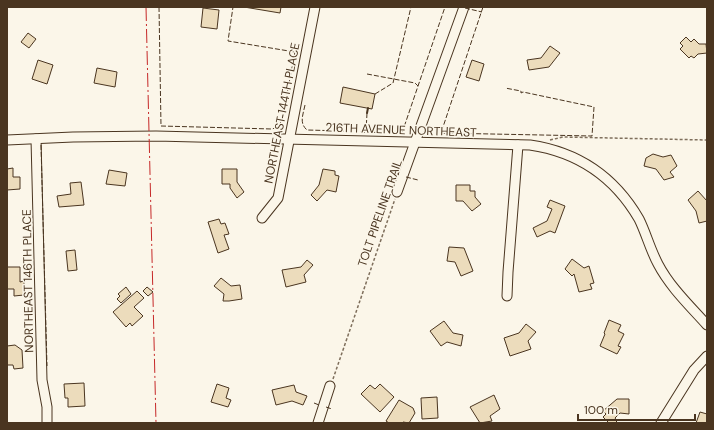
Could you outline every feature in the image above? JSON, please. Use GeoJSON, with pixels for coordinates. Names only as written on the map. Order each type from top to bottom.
{"type":"FeatureCollection","features":[{"type":"Feature","properties":{"kind":"street","name":"NORTHEAST 144TH PLACE"},"geometry":{"type":"LineString","coordinates":[[262,218],[278,198],[315,7]]}},
{"type":"Feature","properties":{"kind":"street"},"geometry":{"type":"LineString","coordinates":[[398,192],[464,7]]}},
{"type":"Feature","properties":{"kind":"street","name":"216TH AVENUE NORTHEAST"},"geometry":{"type":"LineString","coordinates":[[7,140],[156,136],[416,142],[541,147],[559,152],[588,165],[612,183],[622,194],[639,220],[657,263],[665,276],[707,325]]}},
{"type":"Feature","properties":{"kind":"street","name":"NORTHEAST 146TH PLACE"},"geometry":{"type":"LineString","coordinates":[[36,139],[42,380],[47,407],[47,423]]}},
{"type":"Feature","properties":{"kind":"street"},"geometry":{"type":"LineString","coordinates":[[507,296],[518,145]]}},
{"type":"Feature","properties":{"kind":"street"},"geometry":{"type":"LineString","coordinates":[[661,423],[694,370],[707,356]]}},
{"type":"Feature","properties":{"kind":"street"},"geometry":{"type":"LineString","coordinates":[[318,423],[330,386]]}},
{"type":"Feature","properties":{"kind":"path"},"geometry":{"type":"LineString","coordinates":[[541,147],[548,141],[563,137],[707,140]]}},
{"type":"Feature","properties":{"kind":"path","name":"TOLT PIPELINE TRAIL"},"geometry":{"type":"LineString","coordinates":[[330,386],[398,192]]}},
{"type":"Feature","properties":{"kind":"building"},"geometry":{"type":"Polygon","coordinates":[[[244,7],[281,7],[280,13],[244,7]]]}},
{"type":"Feature","properties":{"kind":"building"},"geometry":{"type":"Polygon","coordinates":[[[203,8],[219,10],[217,29],[201,27],[203,8]]]}},
{"type":"Feature","properties":{"kind":"building"},"geometry":{"type":"Polygon","coordinates":[[[28,33],[36,39],[29,48],[21,42],[28,33]]]}},
{"type":"Feature","properties":{"kind":"building"},"geometry":{"type":"Polygon","coordinates":[[[686,37],[691,42],[694,39],[699,44],[706,44],[707,53],[698,54],[694,58],[691,56],[689,58],[680,49],[683,46],[680,43],[686,37]]]}},
{"type":"Feature","properties":{"kind":"building"},"geometry":{"type":"Polygon","coordinates":[[[550,46],[560,53],[549,67],[529,70],[527,60],[541,58],[550,46]]]}},
{"type":"Feature","properties":{"kind":"building"},"geometry":{"type":"Polygon","coordinates":[[[38,60],[53,65],[47,84],[32,79],[38,60]]]}},
{"type":"Feature","properties":{"kind":"building"},"geometry":{"type":"Polygon","coordinates":[[[472,60],[484,64],[479,81],[466,77],[472,60]]]}},
{"type":"Feature","properties":{"kind":"building"},"geometry":{"type":"Polygon","coordinates":[[[97,68],[117,72],[115,87],[94,83],[97,68]]]}},
{"type":"Feature","properties":{"kind":"building"},"geometry":{"type":"Polygon","coordinates":[[[343,87],[375,94],[372,109],[340,103],[343,87]]]}},
{"type":"Feature","properties":{"kind":"building"},"geometry":{"type":"Polygon","coordinates":[[[653,154],[663,157],[671,155],[677,166],[670,172],[674,177],[664,180],[656,169],[644,166],[646,158],[653,154]]]}},
{"type":"Feature","properties":{"kind":"building"},"geometry":{"type":"Polygon","coordinates":[[[13,168],[13,177],[20,177],[20,189],[7,190],[7,169],[13,168]]]}},
{"type":"Feature","properties":{"kind":"building"},"geometry":{"type":"Polygon","coordinates":[[[222,169],[237,169],[237,182],[244,192],[237,198],[230,188],[230,184],[222,184],[222,169]]]}},
{"type":"Feature","properties":{"kind":"building"},"geometry":{"type":"Polygon","coordinates":[[[323,169],[335,171],[335,175],[339,176],[336,192],[327,190],[317,201],[311,195],[319,185],[323,169]]]}},
{"type":"Feature","properties":{"kind":"building"},"geometry":{"type":"Polygon","coordinates":[[[109,170],[127,173],[125,186],[106,184],[109,170]]]}},
{"type":"Feature","properties":{"kind":"building"},"geometry":{"type":"Polygon","coordinates":[[[81,182],[84,205],[59,207],[57,196],[71,194],[70,183],[81,182]]]}},
{"type":"Feature","properties":{"kind":"building"},"geometry":{"type":"Polygon","coordinates":[[[456,185],[470,185],[470,191],[475,191],[475,197],[481,204],[472,211],[463,201],[456,201],[456,185]]]}},
{"type":"Feature","properties":{"kind":"building"},"geometry":{"type":"Polygon","coordinates":[[[698,191],[707,201],[707,221],[699,223],[696,211],[688,200],[698,191]]]}},
{"type":"Feature","properties":{"kind":"building"},"geometry":{"type":"Polygon","coordinates":[[[550,200],[565,206],[555,233],[550,231],[537,237],[533,228],[547,221],[552,209],[547,207],[550,200]]]}},
{"type":"Feature","properties":{"kind":"building"},"geometry":{"type":"Polygon","coordinates":[[[219,219],[221,224],[225,223],[229,234],[224,235],[229,249],[218,253],[208,222],[219,219]]]}},
{"type":"Feature","properties":{"kind":"building"},"geometry":{"type":"Polygon","coordinates":[[[449,247],[464,248],[473,271],[461,276],[455,262],[447,261],[449,247]]]}},
{"type":"Feature","properties":{"kind":"building"},"geometry":{"type":"Polygon","coordinates":[[[75,250],[77,270],[68,271],[66,251],[75,250]]]}},
{"type":"Feature","properties":{"kind":"building"},"geometry":{"type":"Polygon","coordinates":[[[572,259],[584,268],[589,266],[594,283],[590,284],[592,289],[579,292],[574,274],[572,276],[565,269],[572,259]]]}},
{"type":"Feature","properties":{"kind":"building"},"geometry":{"type":"Polygon","coordinates":[[[307,260],[313,265],[304,275],[306,282],[286,287],[282,270],[301,267],[307,260]]]}},
{"type":"Feature","properties":{"kind":"building"},"geometry":{"type":"Polygon","coordinates":[[[7,267],[20,267],[20,282],[24,281],[24,295],[14,296],[14,289],[7,289],[7,267]]]}},
{"type":"Feature","properties":{"kind":"building"},"geometry":{"type":"Polygon","coordinates":[[[221,278],[231,286],[240,285],[242,299],[223,301],[224,294],[214,286],[221,278]]]}},
{"type":"Feature","properties":{"kind":"building"},"geometry":{"type":"Polygon","coordinates":[[[126,287],[131,294],[121,303],[117,299],[120,296],[118,294],[126,287]]]}},
{"type":"Feature","properties":{"kind":"building"},"geometry":{"type":"Polygon","coordinates":[[[147,287],[153,292],[148,296],[143,291],[147,287]]]}},
{"type":"Feature","properties":{"kind":"building"},"geometry":{"type":"Polygon","coordinates":[[[137,291],[144,298],[134,307],[143,316],[132,326],[130,323],[126,327],[113,312],[137,291]]]}},
{"type":"Feature","properties":{"kind":"building"},"geometry":{"type":"Polygon","coordinates":[[[609,320],[621,325],[618,331],[624,334],[618,346],[621,347],[617,354],[600,346],[609,320]]]}},
{"type":"Feature","properties":{"kind":"building"},"geometry":{"type":"Polygon","coordinates":[[[444,321],[453,333],[463,335],[461,346],[447,342],[441,346],[430,331],[444,321]]]}},
{"type":"Feature","properties":{"kind":"building"},"geometry":{"type":"Polygon","coordinates":[[[526,324],[536,332],[528,341],[531,349],[510,356],[504,338],[519,333],[526,324]]]}},
{"type":"Feature","properties":{"kind":"building"},"geometry":{"type":"Polygon","coordinates":[[[15,345],[22,350],[23,368],[14,369],[13,365],[7,365],[7,346],[15,345]]]}},
{"type":"Feature","properties":{"kind":"building"},"geometry":{"type":"Polygon","coordinates":[[[84,383],[85,406],[68,407],[68,398],[65,398],[64,384],[84,383]]]}},
{"type":"Feature","properties":{"kind":"building"},"geometry":{"type":"Polygon","coordinates":[[[217,384],[229,388],[226,398],[231,400],[228,407],[211,402],[217,384]]]}},
{"type":"Feature","properties":{"kind":"building"},"geometry":{"type":"Polygon","coordinates":[[[380,384],[394,397],[380,412],[361,394],[370,385],[375,389],[380,384]]]}},
{"type":"Feature","properties":{"kind":"building"},"geometry":{"type":"Polygon","coordinates":[[[294,385],[296,392],[307,396],[303,405],[292,401],[276,405],[272,390],[294,385]]]}},
{"type":"Feature","properties":{"kind":"building"},"geometry":{"type":"Polygon","coordinates":[[[494,395],[500,409],[490,416],[492,421],[480,423],[470,407],[494,395]]]}},
{"type":"Feature","properties":{"kind":"building"},"geometry":{"type":"Polygon","coordinates":[[[437,397],[438,418],[422,419],[421,398],[437,397]]]}},
{"type":"Feature","properties":{"kind":"building"},"geometry":{"type":"Polygon","coordinates":[[[617,399],[629,399],[629,414],[620,413],[615,418],[617,421],[615,423],[609,423],[603,417],[606,414],[603,411],[617,399]]]}},
{"type":"Feature","properties":{"kind":"building"},"geometry":{"type":"Polygon","coordinates":[[[399,400],[413,408],[415,413],[409,423],[389,423],[386,421],[399,400]]]}},
{"type":"Feature","properties":{"kind":"building"},"geometry":{"type":"Polygon","coordinates":[[[700,412],[707,414],[707,423],[696,423],[700,412]]]}},
{"type":"Feature","properties":{"kind":"fence"},"geometry":{"type":"LineString","coordinates":[[159,7],[161,126],[272,129],[278,127],[282,120],[295,52],[228,41],[233,7]]}},
{"type":"Feature","properties":{"kind":"fence"},"geometry":{"type":"LineString","coordinates":[[375,94],[393,83],[411,7]]}},
{"type":"Feature","properties":{"kind":"fence"},"geometry":{"type":"LineString","coordinates":[[360,132],[402,133],[445,7]]}},
{"type":"Feature","properties":{"kind":"fence"},"geometry":{"type":"LineString","coordinates":[[483,7],[441,133],[592,136],[594,107],[523,92],[521,93],[521,91],[505,88]]}},
{"type":"Feature","properties":{"kind":"fence"},"geometry":{"type":"LineString","coordinates":[[465,8],[482,12]]}},
{"type":"Feature","properties":{"kind":"fence"},"geometry":{"type":"LineString","coordinates":[[367,74],[415,83],[418,86]]}},
{"type":"Feature","properties":{"kind":"fence"},"geometry":{"type":"LineString","coordinates":[[305,105],[302,122],[307,130],[344,131]]}},
{"type":"Feature","properties":{"kind":"fence"},"geometry":{"type":"LineString","coordinates":[[366,132],[367,113]]}},
{"type":"Feature","properties":{"kind":"fence"},"geometry":{"type":"LineString","coordinates":[[41,145],[47,366]]}},
{"type":"Feature","properties":{"kind":"fence"},"geometry":{"type":"LineString","coordinates":[[394,173],[400,175]]}},
{"type":"Feature","properties":{"kind":"fence"},"geometry":{"type":"LineString","coordinates":[[406,177],[418,180]]}},
{"type":"Feature","properties":{"kind":"fence"},"geometry":{"type":"LineString","coordinates":[[314,403],[319,405]]}},
{"type":"Feature","properties":{"kind":"fence"},"geometry":{"type":"LineString","coordinates":[[326,407],[332,409]]}},
{"type":"Feature","properties":{"kind":"wall"},"geometry":{"type":"LineString","coordinates":[[367,113],[368,108]]}},
{"type":"Feature","properties":{"kind":"power"},"geometry":{"type":"LineString","coordinates":[[146,7],[156,423]]}}]}
